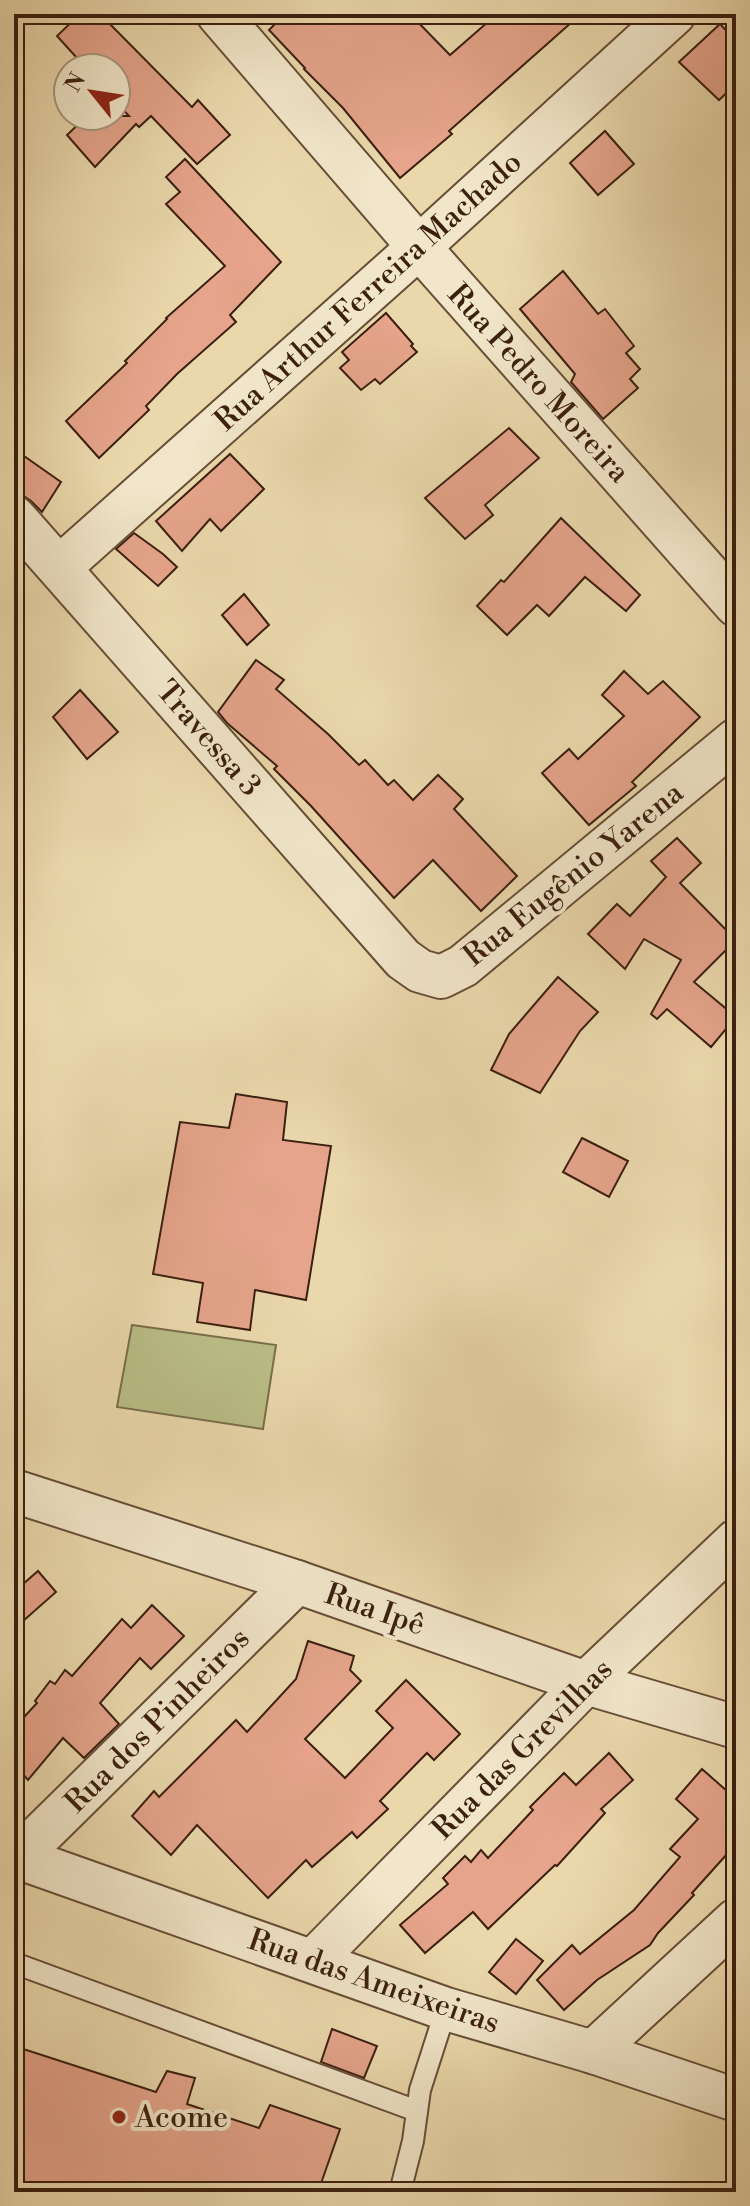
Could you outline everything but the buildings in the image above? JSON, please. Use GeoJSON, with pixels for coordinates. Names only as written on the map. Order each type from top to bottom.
{"type":"FeatureCollection","features":[{"type":"Feature","properties":{"kind":"street","name":"Rua Pedro Moreira"},"geometry":{"type":"LineString","coordinates":[[218,14],[419,247],[736,605]]}},
{"type":"Feature","properties":{"kind":"street","name":"Rua Arthur Ferreira Machado"},"geometry":{"type":"LineString","coordinates":[[60,567],[419,247],[674,14]]}},
{"type":"Feature","properties":{"kind":"street","name":"Travessa 3"},"geometry":{"type":"LineString","coordinates":[[14,517],[403,959]]}},
{"type":"Feature","properties":{"kind":"street","name":"Rua Eugênio Yarena"},"geometry":{"type":"LineString","coordinates":[[403,959],[420,971],[441,977],[463,966],[736,740]]}},
{"type":"Feature","properties":{"kind":"street","name":"Rua Ipê"},"geometry":{"type":"LineString","coordinates":[[14,1491],[297,1582],[586,1683],[736,1727]]}},
{"type":"Feature","properties":{"kind":"street","name":"Rua das Grevilhas"},"geometry":{"type":"LineString","coordinates":[[313,1961],[586,1683],[736,1541]]}},
{"type":"Feature","properties":{"kind":"street","name":"Rua dos Pinheiros"},"geometry":{"type":"LineString","coordinates":[[15,1859],[297,1582]]}},
{"type":"Feature","properties":{"kind":"street","name":"Rua das Ameixeiras"},"geometry":{"type":"LineString","coordinates":[[15,1859],[446,2009],[593,2052],[736,2100]]}},
{"type":"Feature","properties":{"kind":"street"},"geometry":{"type":"LineString","coordinates":[[593,2052],[736,1920]]}},
{"type":"Feature","properties":{"kind":"lane"},"geometry":{"type":"LineString","coordinates":[[14,1963],[417,2111]]}},
{"type":"Feature","properties":{"kind":"lane"},"geometry":{"type":"LineString","coordinates":[[400,2192],[413,2141],[420,2090],[446,2009]]}},
{"type":"Feature","properties":{"kind":"green space"},"geometry":{"type":"Polygon","coordinates":[[[132,1325],[276,1345],[263,1429],[117,1407],[132,1325]]]}},
{"type":"Feature","properties":{"kind":"place","name":"Acome"},"geometry":{"type":"Point","coordinates":[119,2117]}}]}
